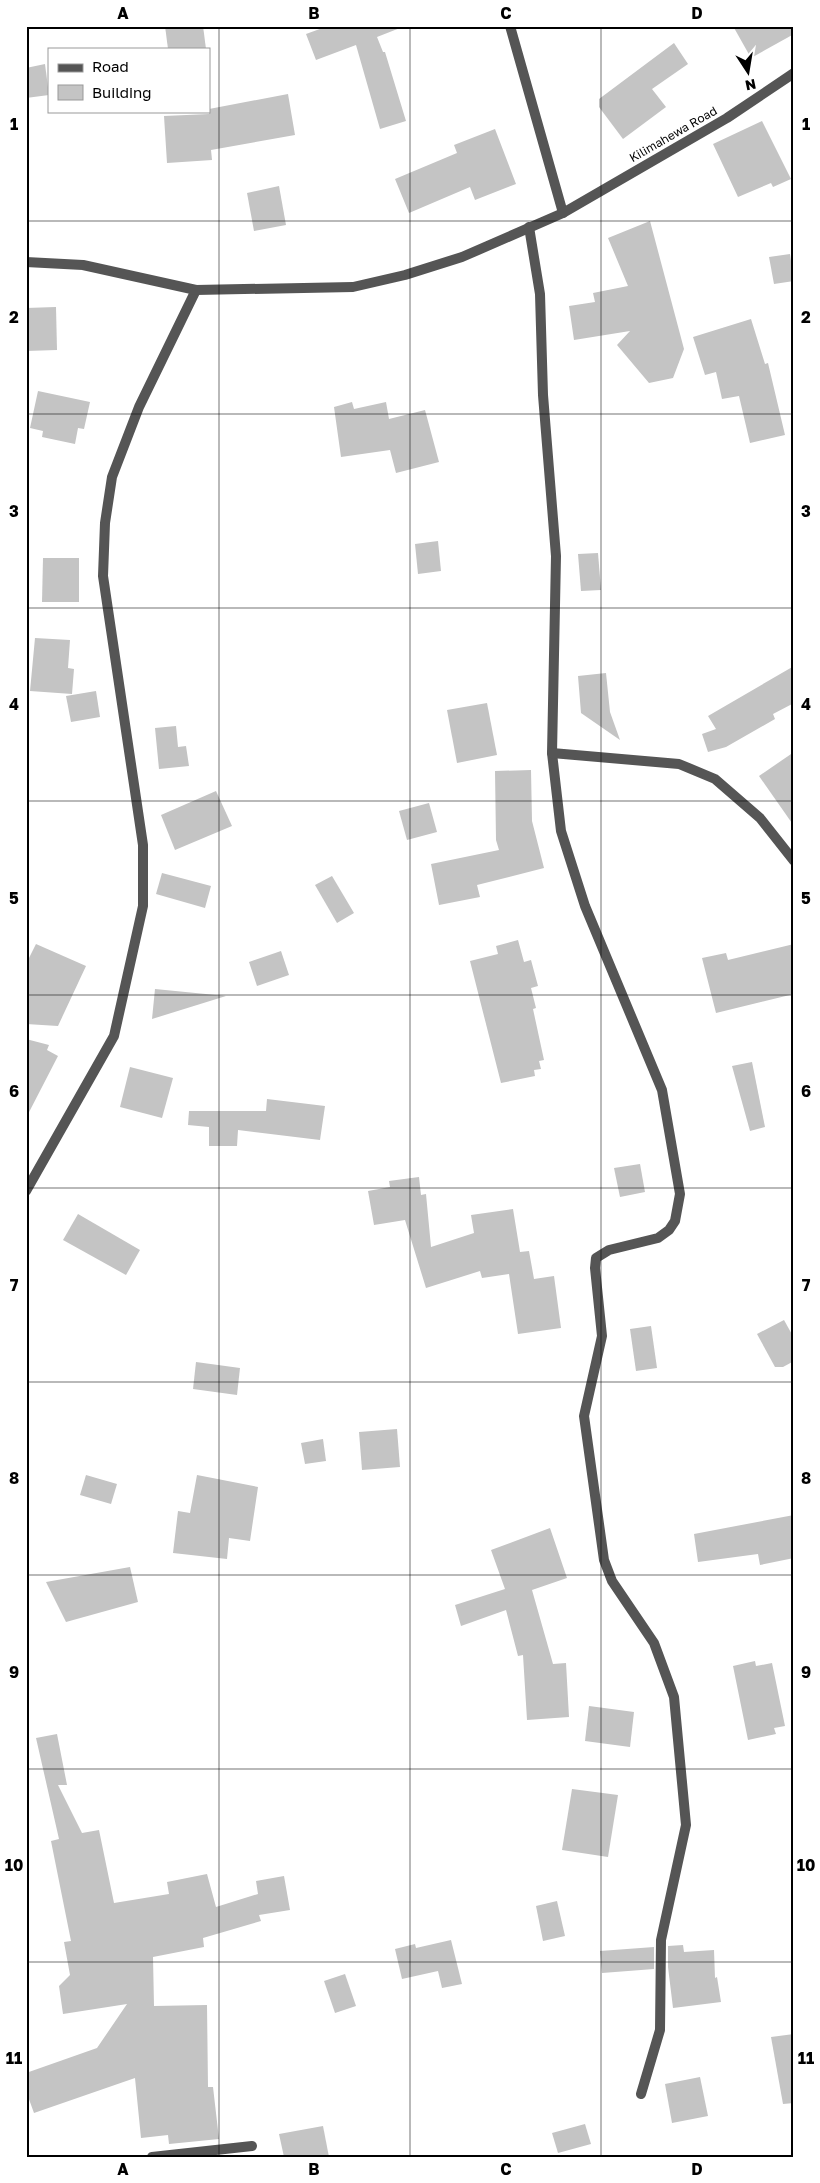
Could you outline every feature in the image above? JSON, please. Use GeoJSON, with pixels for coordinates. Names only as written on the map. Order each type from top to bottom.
{"type":"FeatureCollection","features":[{"type":"Feature","properties":{"kind":"street"},"geometry":{"type":"LineString","coordinates":[[510,26],[563,213]]}},
{"type":"Feature","properties":{"kind":"street","name":"Kilimahewa Road"},"geometry":{"type":"LineString","coordinates":[[26,262],[83,265],[196,290],[354,287],[405,275],[462,257],[563,213],[727,118],[794,73]]}},
{"type":"Feature","properties":{"kind":"street"},"geometry":{"type":"LineString","coordinates":[[529,227],[540,294],[543,394],[556,556],[552,753],[562,831],[585,906],[662,1090],[680,1194],[675,1221],[658,1238],[609,1250],[596,1258],[595,1268],[602,1336],[584,1416],[604,1560],[612,1581],[654,1643],[674,1697],[686,1825],[661,1940],[660,2030],[641,2094]]}},
{"type":"Feature","properties":{"kind":"street"},"geometry":{"type":"LineString","coordinates":[[26,1191],[114,1036],[143,906],[143,845],[103,576],[105,523],[112,478],[139,407],[196,290]]}},
{"type":"Feature","properties":{"kind":"street"},"geometry":{"type":"LineString","coordinates":[[552,753],[678,764],[715,780],[760,818],[794,861]]}},
{"type":"Feature","properties":{"kind":"street"},"geometry":{"type":"LineString","coordinates":[[152,2157],[252,2146]]}},
{"type":"Feature","properties":{"kind":"building"},"geometry":{"type":"Polygon","coordinates":[[[165,26],[203,26],[206,48],[168,48],[165,26]]]}},
{"type":"Feature","properties":{"kind":"building"},"geometry":{"type":"Polygon","coordinates":[[[328,26],[399,26],[400,28],[377,37],[383,52],[385,52],[406,121],[380,129],[356,45],[316,60],[306,34],[328,26]]]}},
{"type":"Feature","properties":{"kind":"building"},"geometry":{"type":"Polygon","coordinates":[[[733,26],[794,26],[794,34],[751,58],[733,26]]]}},
{"type":"Feature","properties":{"kind":"building"},"geometry":{"type":"Polygon","coordinates":[[[674,43],[688,64],[652,89],[666,107],[623,139],[599,107],[599,99],[674,43]]]}},
{"type":"Feature","properties":{"kind":"building"},"geometry":{"type":"Polygon","coordinates":[[[45,64],[48,95],[26,98],[26,68],[45,64]]]}},
{"type":"Feature","properties":{"kind":"building"},"geometry":{"type":"Polygon","coordinates":[[[288,94],[295,135],[211,150],[212,160],[167,163],[164,116],[209,114],[210,109],[288,94]]]}},
{"type":"Feature","properties":{"kind":"building"},"geometry":{"type":"Polygon","coordinates":[[[762,121],[791,179],[773,187],[771,183],[738,197],[713,144],[762,121]]]}},
{"type":"Feature","properties":{"kind":"building"},"geometry":{"type":"Polygon","coordinates":[[[495,129],[516,184],[475,200],[470,187],[409,213],[395,179],[457,153],[454,145],[495,129]]]}},
{"type":"Feature","properties":{"kind":"building"},"geometry":{"type":"Polygon","coordinates":[[[279,186],[286,225],[254,231],[247,193],[279,186]]]}},
{"type":"Feature","properties":{"kind":"building"},"geometry":{"type":"Polygon","coordinates":[[[650,221],[684,349],[673,378],[649,383],[617,345],[630,331],[574,340],[569,306],[595,302],[593,293],[628,286],[608,238],[650,221]]]}},
{"type":"Feature","properties":{"kind":"building"},"geometry":{"type":"Polygon","coordinates":[[[790,254],[794,281],[774,284],[769,257],[790,254]]]}},
{"type":"Feature","properties":{"kind":"building"},"geometry":{"type":"Polygon","coordinates":[[[56,307],[57,350],[26,351],[26,308],[56,307]]]}},
{"type":"Feature","properties":{"kind":"building"},"geometry":{"type":"Polygon","coordinates":[[[751,319],[765,364],[768,363],[785,435],[750,443],[739,396],[722,399],[716,372],[705,375],[693,337],[751,319]]]}},
{"type":"Feature","properties":{"kind":"building"},"geometry":{"type":"Polygon","coordinates":[[[38,391],[90,402],[84,429],[78,428],[75,444],[42,437],[43,431],[30,428],[38,391]]]}},
{"type":"Feature","properties":{"kind":"building"},"geometry":{"type":"Polygon","coordinates":[[[352,402],[354,409],[386,402],[389,419],[425,410],[439,462],[396,473],[390,450],[341,457],[334,407],[352,402]]]}},
{"type":"Feature","properties":{"kind":"building"},"geometry":{"type":"Polygon","coordinates":[[[438,541],[441,571],[418,574],[415,544],[438,541]]]}},
{"type":"Feature","properties":{"kind":"building"},"geometry":{"type":"Polygon","coordinates":[[[598,553],[601,590],[581,591],[578,554],[598,553]]]}},
{"type":"Feature","properties":{"kind":"building"},"geometry":{"type":"Polygon","coordinates":[[[43,558],[79,558],[79,602],[42,602],[43,558]]]}},
{"type":"Feature","properties":{"kind":"building"},"geometry":{"type":"Polygon","coordinates":[[[35,638],[70,640],[68,668],[74,669],[72,694],[30,691],[35,638]]]}},
{"type":"Feature","properties":{"kind":"building"},"geometry":{"type":"Polygon","coordinates":[[[794,666],[794,703],[773,714],[775,719],[726,747],[708,752],[702,734],[716,729],[708,716],[794,666]]]}},
{"type":"Feature","properties":{"kind":"building"},"geometry":{"type":"Polygon","coordinates":[[[606,673],[610,712],[620,740],[581,713],[578,676],[606,673]]]}},
{"type":"Feature","properties":{"kind":"building"},"geometry":{"type":"Polygon","coordinates":[[[96,691],[100,717],[71,722],[66,696],[96,691]]]}},
{"type":"Feature","properties":{"kind":"building"},"geometry":{"type":"Polygon","coordinates":[[[487,703],[497,755],[457,763],[447,710],[487,703]]]}},
{"type":"Feature","properties":{"kind":"building"},"geometry":{"type":"Polygon","coordinates":[[[176,726],[178,747],[186,746],[189,766],[159,769],[155,728],[176,726]]]}},
{"type":"Feature","properties":{"kind":"building"},"geometry":{"type":"Polygon","coordinates":[[[794,752],[794,826],[759,776],[794,752]]]}},
{"type":"Feature","properties":{"kind":"building"},"geometry":{"type":"Polygon","coordinates":[[[531,770],[532,821],[544,868],[477,885],[480,897],[439,905],[431,864],[499,850],[496,840],[495,771],[531,770]]]}},
{"type":"Feature","properties":{"kind":"building"},"geometry":{"type":"Polygon","coordinates":[[[216,791],[232,826],[175,850],[161,815],[216,791]]]}},
{"type":"Feature","properties":{"kind":"building"},"geometry":{"type":"Polygon","coordinates":[[[429,803],[437,832],[407,840],[399,811],[429,803]]]}},
{"type":"Feature","properties":{"kind":"building"},"geometry":{"type":"Polygon","coordinates":[[[162,873],[211,886],[205,908],[156,894],[162,873]]]}},
{"type":"Feature","properties":{"kind":"building"},"geometry":{"type":"Polygon","coordinates":[[[332,876],[354,913],[337,923],[315,885],[332,876]]]}},
{"type":"Feature","properties":{"kind":"building"},"geometry":{"type":"Polygon","coordinates":[[[518,940],[524,962],[531,960],[538,986],[531,988],[536,1008],[533,1009],[544,1060],[539,1061],[541,1069],[534,1070],[535,1076],[501,1083],[470,961],[498,954],[496,946],[518,940]]]}},
{"type":"Feature","properties":{"kind":"building"},"geometry":{"type":"Polygon","coordinates":[[[36,944],[86,966],[58,1026],[26,1024],[26,964],[36,944]]]}},
{"type":"Feature","properties":{"kind":"building"},"geometry":{"type":"Polygon","coordinates":[[[794,944],[794,994],[716,1013],[702,958],[726,953],[728,960],[794,944]]]}},
{"type":"Feature","properties":{"kind":"building"},"geometry":{"type":"Polygon","coordinates":[[[281,951],[289,975],[257,986],[249,962],[281,951]]]}},
{"type":"Feature","properties":{"kind":"building"},"geometry":{"type":"Polygon","coordinates":[[[155,989],[226,996],[152,1019],[155,989]]]}},
{"type":"Feature","properties":{"kind":"building"},"geometry":{"type":"Polygon","coordinates":[[[26,1039],[49,1045],[47,1050],[58,1056],[26,1118],[26,1039]]]}},
{"type":"Feature","properties":{"kind":"building"},"geometry":{"type":"Polygon","coordinates":[[[752,1062],[765,1127],[750,1131],[732,1066],[752,1062]]]}},
{"type":"Feature","properties":{"kind":"building"},"geometry":{"type":"Polygon","coordinates":[[[130,1067],[173,1078],[162,1118],[120,1107],[130,1067]]]}},
{"type":"Feature","properties":{"kind":"building"},"geometry":{"type":"Polygon","coordinates":[[[267,1099],[325,1106],[320,1140],[238,1130],[237,1146],[209,1146],[209,1127],[188,1125],[189,1111],[266,1111],[267,1099]]]}},
{"type":"Feature","properties":{"kind":"building"},"geometry":{"type":"Polygon","coordinates":[[[640,1164],[645,1192],[620,1197],[614,1168],[640,1164]]]}},
{"type":"Feature","properties":{"kind":"building"},"geometry":{"type":"Polygon","coordinates":[[[419,1177],[421,1195],[426,1194],[431,1247],[474,1233],[471,1215],[513,1209],[520,1252],[529,1251],[534,1279],[554,1276],[561,1328],[518,1334],[509,1274],[482,1278],[480,1271],[426,1288],[405,1220],[374,1225],[368,1191],[390,1187],[389,1181],[419,1177]]]}},
{"type":"Feature","properties":{"kind":"building"},"geometry":{"type":"Polygon","coordinates":[[[78,1214],[140,1250],[126,1275],[63,1240],[78,1214]]]}},
{"type":"Feature","properties":{"kind":"building"},"geometry":{"type":"Polygon","coordinates":[[[784,1320],[794,1338],[794,1361],[783,1367],[775,1367],[757,1334],[784,1320]]]}},
{"type":"Feature","properties":{"kind":"building"},"geometry":{"type":"Polygon","coordinates":[[[651,1326],[657,1368],[636,1371],[630,1329],[651,1326]]]}},
{"type":"Feature","properties":{"kind":"building"},"geometry":{"type":"Polygon","coordinates":[[[196,1362],[240,1368],[237,1395],[193,1389],[196,1362]]]}},
{"type":"Feature","properties":{"kind":"building"},"geometry":{"type":"Polygon","coordinates":[[[397,1429],[400,1467],[362,1470],[359,1432],[397,1429]]]}},
{"type":"Feature","properties":{"kind":"building"},"geometry":{"type":"Polygon","coordinates":[[[323,1439],[326,1461],[305,1464],[301,1443],[323,1439]]]}},
{"type":"Feature","properties":{"kind":"building"},"geometry":{"type":"Polygon","coordinates":[[[86,1475],[117,1484],[111,1504],[80,1495],[86,1475]]]}},
{"type":"Feature","properties":{"kind":"building"},"geometry":{"type":"Polygon","coordinates":[[[197,1475],[258,1487],[250,1541],[229,1538],[227,1559],[173,1553],[178,1511],[190,1513],[197,1475]]]}},
{"type":"Feature","properties":{"kind":"building"},"geometry":{"type":"Polygon","coordinates":[[[794,1515],[794,1558],[760,1565],[758,1554],[698,1562],[694,1534],[794,1515]]]}},
{"type":"Feature","properties":{"kind":"building"},"geometry":{"type":"Polygon","coordinates":[[[550,1528],[567,1578],[532,1590],[553,1664],[566,1663],[569,1717],[527,1720],[523,1655],[518,1656],[506,1610],[461,1626],[455,1605],[505,1589],[491,1550],[550,1528]]]}},
{"type":"Feature","properties":{"kind":"building"},"geometry":{"type":"Polygon","coordinates":[[[130,1567],[138,1602],[66,1622],[46,1582],[130,1567]]]}},
{"type":"Feature","properties":{"kind":"building"},"geometry":{"type":"Polygon","coordinates":[[[755,1661],[756,1666],[772,1663],[785,1726],[774,1728],[776,1734],[748,1740],[733,1666],[755,1661]]]}},
{"type":"Feature","properties":{"kind":"building"},"geometry":{"type":"Polygon","coordinates":[[[589,1706],[634,1712],[630,1747],[585,1741],[589,1706]]]}},
{"type":"Feature","properties":{"kind":"building"},"geometry":{"type":"Polygon","coordinates":[[[57,1734],[67,1785],[58,1785],[82,1833],[99,1830],[114,1903],[169,1894],[167,1882],[207,1874],[216,1907],[258,1894],[256,1881],[284,1876],[290,1910],[259,1915],[261,1921],[203,1938],[204,1947],[153,1957],[154,2006],[207,2005],[208,2087],[213,2087],[219,2139],[169,2144],[168,2135],[141,2138],[135,2078],[34,2113],[26,2091],[26,2073],[97,2048],[127,2004],[63,2014],[59,1986],[70,1975],[64,1942],[71,1941],[51,1841],[59,1839],[36,1738],[57,1734]]]}},
{"type":"Feature","properties":{"kind":"building"},"geometry":{"type":"Polygon","coordinates":[[[572,1789],[618,1795],[608,1857],[562,1850],[572,1789]]]}},
{"type":"Feature","properties":{"kind":"building"},"geometry":{"type":"Polygon","coordinates":[[[557,1901],[565,1936],[543,1941],[536,1906],[557,1901]]]}},
{"type":"Feature","properties":{"kind":"building"},"geometry":{"type":"Polygon","coordinates":[[[451,1940],[462,1984],[442,1988],[438,1971],[402,1979],[395,1949],[415,1944],[416,1948],[451,1940]]]}},
{"type":"Feature","properties":{"kind":"building"},"geometry":{"type":"Polygon","coordinates":[[[683,1945],[684,1952],[714,1950],[715,1978],[717,1977],[721,2002],[673,2008],[668,1967],[668,1946],[683,1945]]]}},
{"type":"Feature","properties":{"kind":"building"},"geometry":{"type":"Polygon","coordinates":[[[654,1947],[654,1969],[602,1973],[600,1951],[654,1947]]]}},
{"type":"Feature","properties":{"kind":"building"},"geometry":{"type":"Polygon","coordinates":[[[345,1974],[356,2006],[335,2013],[324,1981],[345,1974]]]}},
{"type":"Feature","properties":{"kind":"building"},"geometry":{"type":"Polygon","coordinates":[[[794,2034],[794,2103],[783,2104],[771,2037],[794,2034]]]}},
{"type":"Feature","properties":{"kind":"building"},"geometry":{"type":"Polygon","coordinates":[[[700,2077],[708,2116],[672,2123],[665,2084],[700,2077]]]}},
{"type":"Feature","properties":{"kind":"building"},"geometry":{"type":"Polygon","coordinates":[[[585,2124],[591,2144],[558,2153],[552,2133],[585,2124]]]}},
{"type":"Feature","properties":{"kind":"building"},"geometry":{"type":"Polygon","coordinates":[[[323,2126],[329,2157],[284,2157],[279,2134],[323,2126]]]}}]}
